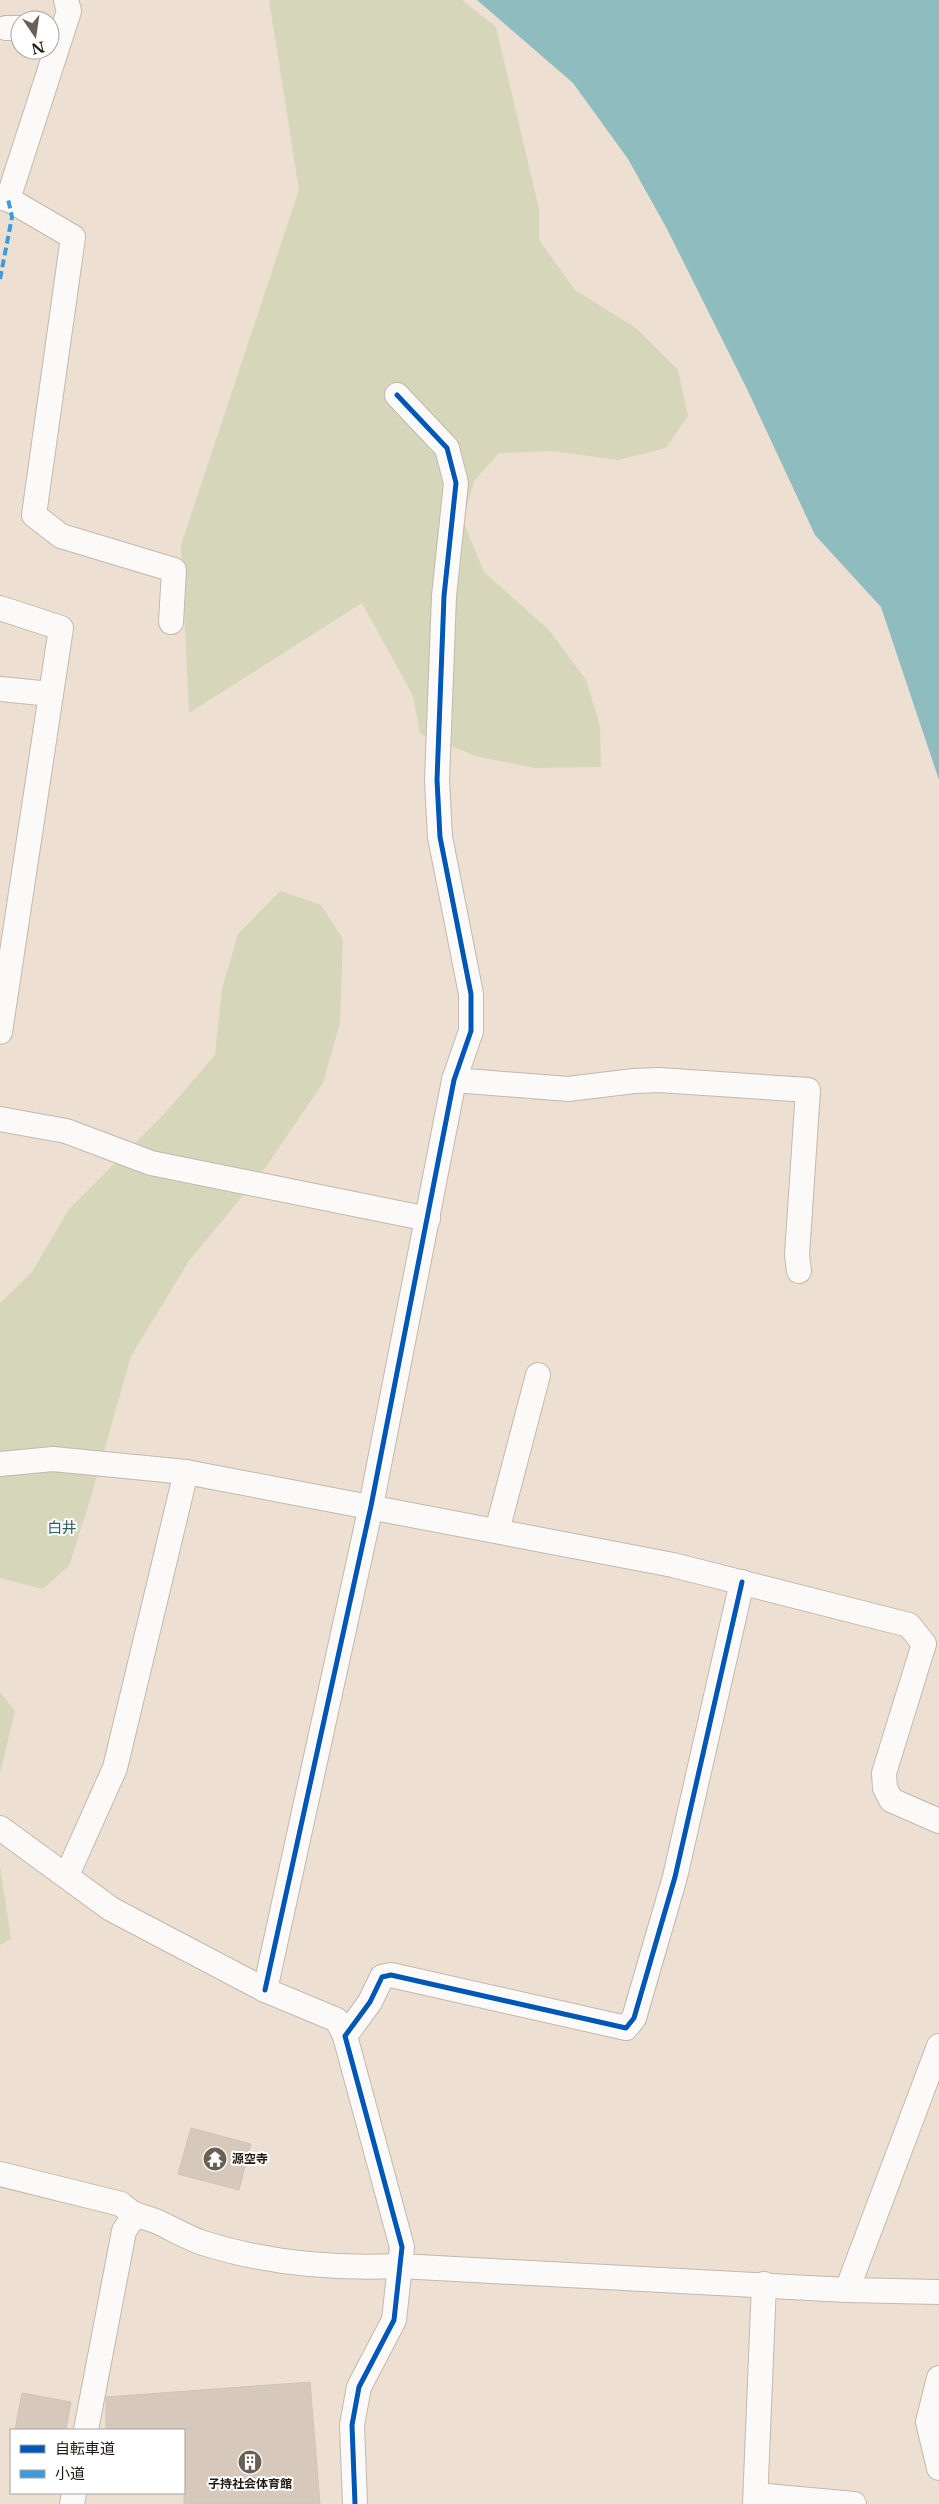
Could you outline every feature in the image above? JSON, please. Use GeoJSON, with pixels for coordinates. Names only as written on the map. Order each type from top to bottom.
{"type":"FeatureCollection","features":[{"type":"Feature","properties":{"kind":"street"},"geometry":{"type":"LineString","coordinates":[[60,24],[69,11],[66,0]]}},
{"type":"Feature","properties":{"kind":"street"},"geometry":{"type":"LineString","coordinates":[[47,60],[4,198],[73,237],[34,516],[61,536],[174,570],[171,622]]}},
{"type":"Feature","properties":{"kind":"street"},"geometry":{"type":"LineString","coordinates":[[265,1990],[371,1506],[454,1080],[470,1031],[471,994],[440,837],[437,780],[444,596],[456,483],[447,448],[397,395]]}},
{"type":"Feature","properties":{"kind":"street"},"geometry":{"type":"LineString","coordinates":[[0,608],[61,628],[51,694],[11,891],[0,1032]]}},
{"type":"Feature","properties":{"kind":"street"},"geometry":{"type":"LineString","coordinates":[[0,689],[51,694]]}},
{"type":"Feature","properties":{"kind":"street"},"geometry":{"type":"LineString","coordinates":[[454,1080],[568,1089],[659,1080],[808,1090],[797,1255],[799,1270]]}},
{"type":"Feature","properties":{"kind":"street"},"geometry":{"type":"LineString","coordinates":[[0,1119],[66,1131],[150,1163],[428,1219]]}},
{"type":"Feature","properties":{"kind":"street"},"geometry":{"type":"LineString","coordinates":[[497,1531],[538,1376]]}},
{"type":"Feature","properties":{"kind":"street"},"geometry":{"type":"LineString","coordinates":[[0,1464],[53,1459],[186,1472],[673,1565],[910,1625],[924,1644],[884,1773],[885,1788],[891,1800],[939,1821]]}},
{"type":"Feature","properties":{"kind":"street"},"geometry":{"type":"LineString","coordinates":[[67,1875],[115,1768],[186,1472]]}},
{"type":"Feature","properties":{"kind":"street"},"geometry":{"type":"LineString","coordinates":[[346,2036],[370,2002],[382,1977],[391,1975],[626,2028],[634,2018],[675,1877],[742,1582]]}},
{"type":"Feature","properties":{"kind":"street"},"geometry":{"type":"LineString","coordinates":[[0,1828],[111,1908],[265,1990],[337,2020],[346,2036],[402,2247],[394,2320],[358,2387],[352,2426],[355,2504]]}},
{"type":"Feature","properties":{"kind":"street"},"geometry":{"type":"LineString","coordinates":[[847,2290],[937,2057]]}},
{"type":"Feature","properties":{"kind":"street"},"geometry":{"type":"LineString","coordinates":[[0,2174],[121,2204],[134,2216],[154,2220],[202,2243],[265,2258],[360,2268],[400,2266],[764,2284],[847,2290],[939,2292]]}},
{"type":"Feature","properties":{"kind":"street"},"geometry":{"type":"LineString","coordinates":[[86,2429],[124,2230],[134,2216]]}},
{"type":"Feature","properties":{"kind":"street"},"geometry":{"type":"LineString","coordinates":[[764,2284],[756,2500],[854,2504]]}},
{"type":"Feature","properties":{"kind":"street"},"geometry":{"type":"LineString","coordinates":[[939,2378],[928,2422],[939,2468]]}},
{"type":"Feature","properties":{"kind":"green space"},"geometry":{"type":"Polygon","coordinates":[[[269,0],[462,0],[496,27],[539,209],[539,240],[575,290],[636,328],[678,370],[688,416],[666,448],[618,460],[552,451],[499,453],[474,481],[463,521],[484,572],[549,630],[586,680],[600,726],[601,767],[535,768],[479,757],[420,734],[413,696],[362,603],[189,713],[181,545],[299,190],[269,0]]]}},
{"type":"Feature","properties":{"kind":"green space"},"geometry":{"type":"Polygon","coordinates":[[[280,891],[321,905],[343,939],[340,1023],[323,1083],[263,1171],[189,1261],[131,1356],[91,1497],[69,1566],[43,1589],[0,1578],[0,1303],[32,1272],[69,1209],[165,1113],[215,1055],[222,989],[238,934],[280,891]]]}},
{"type":"Feature","properties":{"kind":"green space"},"geometry":{"type":"Polygon","coordinates":[[[0,1692],[15,1711],[0,1774],[0,1692]]]}},
{"type":"Feature","properties":{"kind":"green space"},"geometry":{"type":"Polygon","coordinates":[[[0,1866],[11,1939],[0,1945],[0,1866]]]}},
{"type":"Feature","properties":{"kind":"water"},"geometry":{"type":"Polygon","coordinates":[[[477,0],[939,0],[939,780],[881,607],[815,535],[747,389],[667,229],[628,159],[573,83],[477,0]]]}},
{"type":"Feature","properties":{"kind":"building","name":"源空寺"},"geometry":{"type":"Polygon","coordinates":[[[191,2128],[251,2144],[239,2190],[178,2174],[191,2128]]]}},
{"type":"Feature","properties":{"kind":"building","name":"子持社会体育館"},"geometry":{"type":"Polygon","coordinates":[[[310,2382],[320,2504],[184,2504],[185,2429],[106,2429],[106,2397],[310,2382]]]}},
{"type":"Feature","properties":{"kind":"building"},"geometry":{"type":"Polygon","coordinates":[[[22,2393],[71,2402],[66,2429],[15,2429],[22,2393]]]}},
{"type":"Feature","properties":{"kind":"marked path"},"geometry":{"type":"LineString","coordinates":[[0,279],[12,217],[8,199]]}},
{"type":"Feature","properties":{"kind":"cycle path"},"geometry":{"type":"LineString","coordinates":[[265,1990],[371,1506],[454,1080],[471,1031],[471,994],[440,837],[437,780],[444,596],[456,483],[447,448],[397,395]]}},
{"type":"Feature","properties":{"kind":"cycle path"},"geometry":{"type":"LineString","coordinates":[[355,2504],[352,2425],[359,2387],[394,2320],[402,2247],[345,2036],[370,2002],[382,1977],[391,1975],[626,2028],[634,2018],[675,1877],[742,1582]]}},
{"type":"Feature","properties":{"kind":"place","name":"源空寺"},"geometry":{"type":"Point","coordinates":[215,2159]}},
{"type":"Feature","properties":{"kind":"place","name":"子持社会体育館"},"geometry":{"type":"Point","coordinates":[250,2462]}},
{"type":"Feature","properties":{"kind":"district","name":"白井"},"geometry":{"type":"Point","coordinates":[62,1528]}}]}
